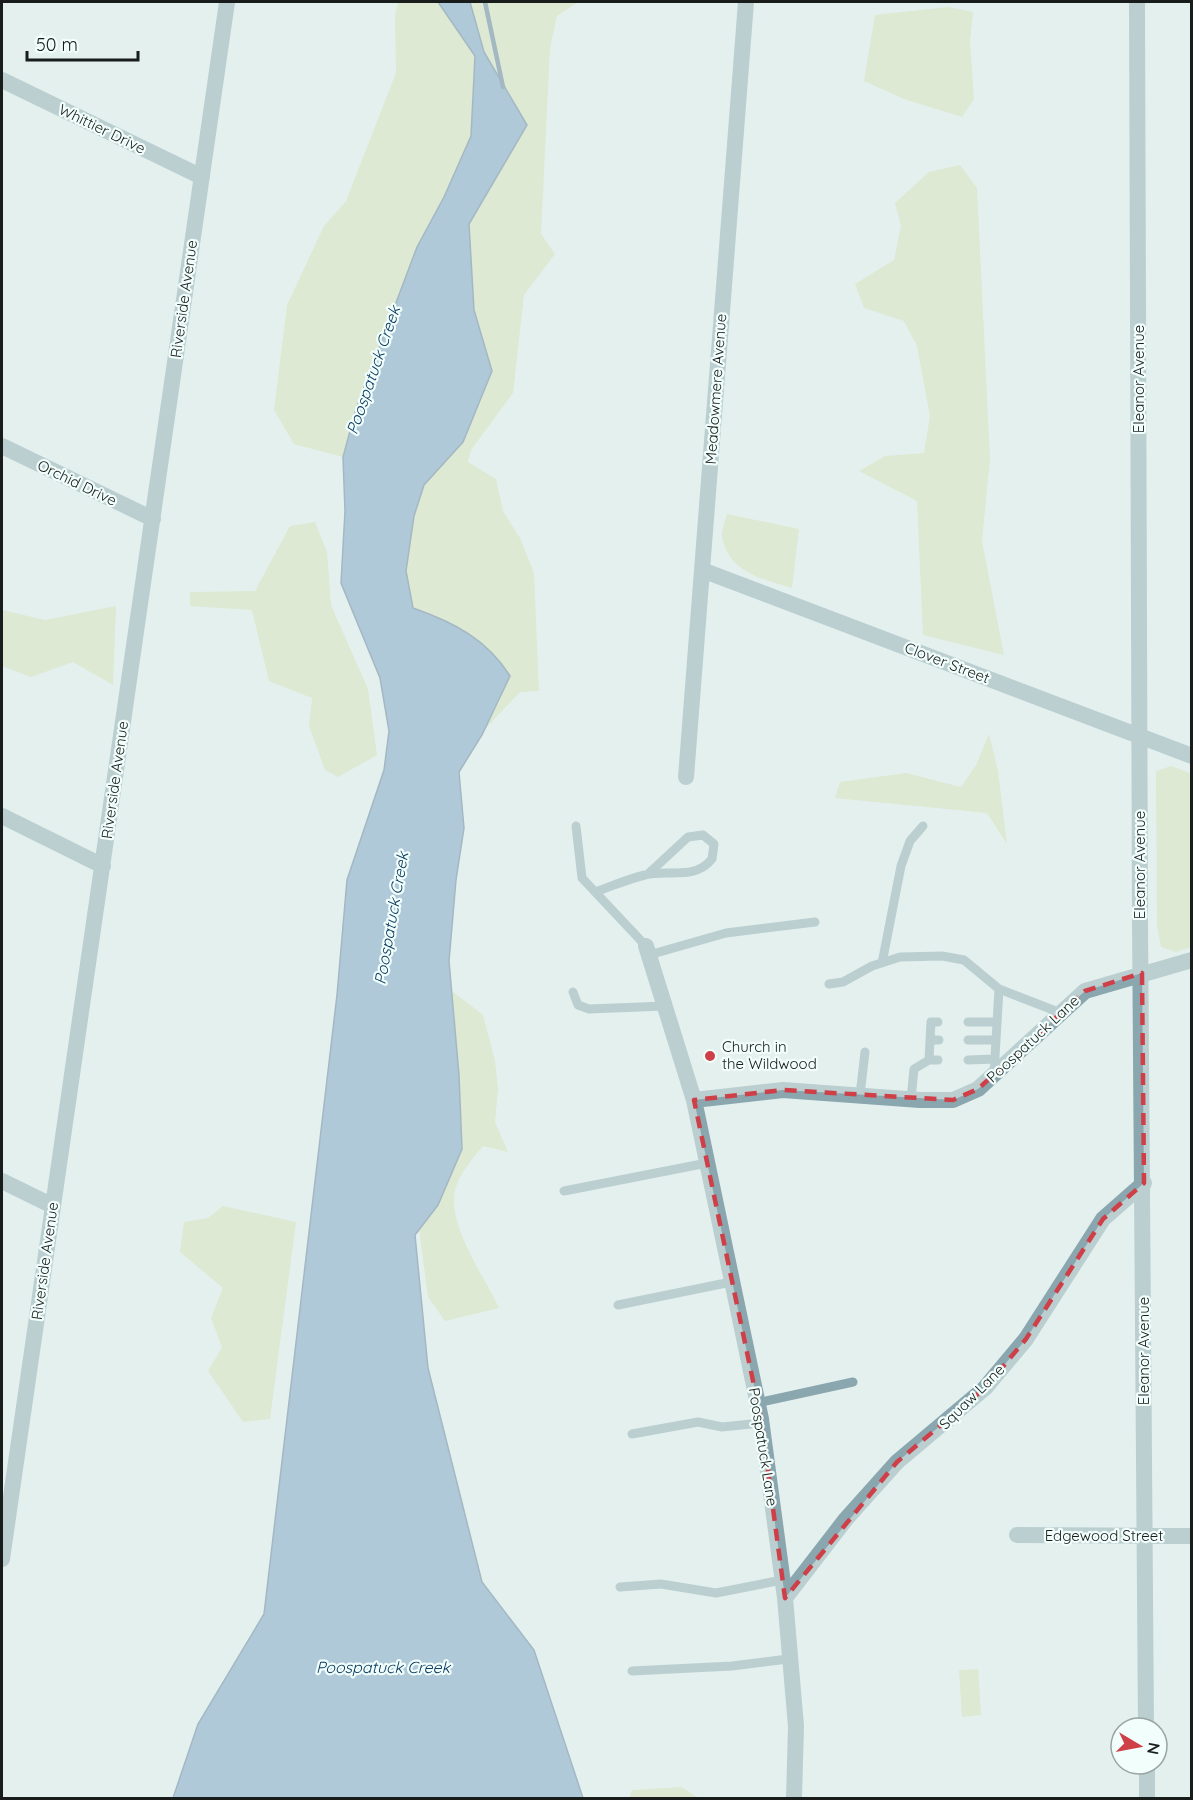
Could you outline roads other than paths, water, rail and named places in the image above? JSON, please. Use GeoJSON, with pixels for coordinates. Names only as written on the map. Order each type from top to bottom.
{"type":"FeatureCollection","features":[{"type":"Feature","properties":{"kind":"street","name":"Riverside Avenue"},"geometry":{"type":"LineString","coordinates":[[2,1554],[227,2]]}},
{"type":"Feature","properties":{"kind":"street","name":"Meadowmere Avenue"},"geometry":{"type":"LineString","coordinates":[[686,777],[746,2]]}},
{"type":"Feature","properties":{"kind":"street","name":"Eleanor Avenue"},"geometry":{"type":"LineString","coordinates":[[1137,2],[1146,1716]]}},
{"type":"Feature","properties":{"kind":"street","name":"Whittier Drive"},"geometry":{"type":"LineString","coordinates":[[2,80],[202,177]]}},
{"type":"Feature","properties":{"kind":"street","name":"Orchid Drive"},"geometry":{"type":"LineString","coordinates":[[2,446],[153,519]]}},
{"type":"Feature","properties":{"kind":"street","name":"Clover Street"},"geometry":{"type":"LineString","coordinates":[[702,570],[1191,756]]}},
{"type":"Feature","properties":{"kind":"street"},"geometry":{"type":"LineString","coordinates":[[2,816],[103,866]]}},
{"type":"Feature","properties":{"kind":"street","name":"Poospatuck Lane"},"geometry":{"type":"LineString","coordinates":[[647,950],[694,1100],[761,1423],[785,1598],[796,1726],[794,1798]]}},
{"type":"Feature","properties":{"kind":"street","name":"Poospatuck Lane"},"geometry":{"type":"LineString","coordinates":[[694,1100],[783,1090],[953,1100],[978,1089],[995,1067],[1085,991],[1191,960]]}},
{"type":"Feature","properties":{"kind":"street"},"geometry":{"type":"LineString","coordinates":[[2,1181],[53,1206]]}},
{"type":"Feature","properties":{"kind":"street","name":"Squaw Lane"},"geometry":{"type":"LineString","coordinates":[[785,1598],[846,1519],[897,1462],[985,1388],[1026,1339],[1103,1219],[1144,1184]]}},
{"type":"Feature","properties":{"kind":"street","name":"Edgewood Street"},"geometry":{"type":"LineString","coordinates":[[1017,1535],[1191,1536]]}},
{"type":"Feature","properties":{"kind":"street"},"geometry":{"type":"LineString","coordinates":[[1147,1776],[1147,1798]]}},
{"type":"Feature","properties":{"kind":"lane","name":"Poospatuck Lane"},"geometry":{"type":"LineString","coordinates":[[576,826],[582,878],[647,950]]}},
{"type":"Feature","properties":{"kind":"lane"},"geometry":{"type":"LineString","coordinates":[[882,963],[901,866],[910,841],[923,826]]}},
{"type":"Feature","properties":{"kind":"lane"},"geometry":{"type":"LineString","coordinates":[[595,892],[648,874],[696,871],[712,859],[714,844],[703,835],[688,837],[648,874]]}},
{"type":"Feature","properties":{"kind":"lane"},"geometry":{"type":"LineString","coordinates":[[647,950],[726,933],[815,922]]}},
{"type":"Feature","properties":{"kind":"lane"},"geometry":{"type":"LineString","coordinates":[[829,984],[843,982],[900,957],[942,956],[964,960],[999,989],[1061,1013]]}},
{"type":"Feature","properties":{"kind":"lane"},"geometry":{"type":"LineString","coordinates":[[968,1060],[995,1067],[999,989]]}},
{"type":"Feature","properties":{"kind":"lane"},"geometry":{"type":"LineString","coordinates":[[573,992],[578,1005],[589,1010],[664,1006]]}},
{"type":"Feature","properties":{"kind":"lane"},"geometry":{"type":"LineString","coordinates":[[911,1099],[914,1069],[934,1060],[935,1040],[932,1022],[938,1022]]}},
{"type":"Feature","properties":{"kind":"lane"},"geometry":{"type":"LineString","coordinates":[[968,1022],[997,1022]]}},
{"type":"Feature","properties":{"kind":"lane"},"geometry":{"type":"LineString","coordinates":[[968,1040],[996,1040]]}},
{"type":"Feature","properties":{"kind":"lane"},"geometry":{"type":"LineString","coordinates":[[860,1095],[865,1053]]}},
{"type":"Feature","properties":{"kind":"lane"},"geometry":{"type":"LineString","coordinates":[[564,1191],[707,1162]]}},
{"type":"Feature","properties":{"kind":"lane"},"geometry":{"type":"LineString","coordinates":[[618,1305],[731,1282]]}},
{"type":"Feature","properties":{"kind":"lane"},"geometry":{"type":"LineString","coordinates":[[757,1403],[853,1383]]}},
{"type":"Feature","properties":{"kind":"lane"},"geometry":{"type":"LineString","coordinates":[[632,1434],[698,1422],[722,1427],[761,1423]]}},
{"type":"Feature","properties":{"kind":"lane"},"geometry":{"type":"LineString","coordinates":[[620,1587],[661,1584],[716,1593],[783,1580]]}},
{"type":"Feature","properties":{"kind":"lane"},"geometry":{"type":"LineString","coordinates":[[632,1671],[732,1666],[789,1659]]}},
{"type":"Feature","properties":{"kind":"water","name":"Poospatuck Creek"},"geometry":{"type":"Polygon","coordinates":[[[438,2],[470,2],[484,52],[527,125],[469,224],[474,310],[492,371],[463,442],[424,485],[414,516],[406,571],[413,608],[442,619],[468,633],[491,652],[510,676],[482,735],[459,772],[464,828],[456,880],[449,961],[459,1075],[462,1149],[438,1205],[415,1235],[428,1368],[482,1582],[534,1650],[583,1798],[173,1798],[198,1724],[264,1614],[337,995],[347,880],[384,770],[389,731],[380,678],[341,583],[345,511],[343,457],[356,409],[417,247],[444,197],[471,136],[475,56],[438,2]]]}},
{"type":"Feature","properties":{"kind":"waterway","name":"Poospatuck Creek"},"geometry":{"type":"LineString","coordinates":[[485,2],[503,87]]}},
{"type":"Feature","properties":{"kind":"place","name":"Church in the Wildwood"},"geometry":{"type":"Point","coordinates":[710,1056]}}]}
